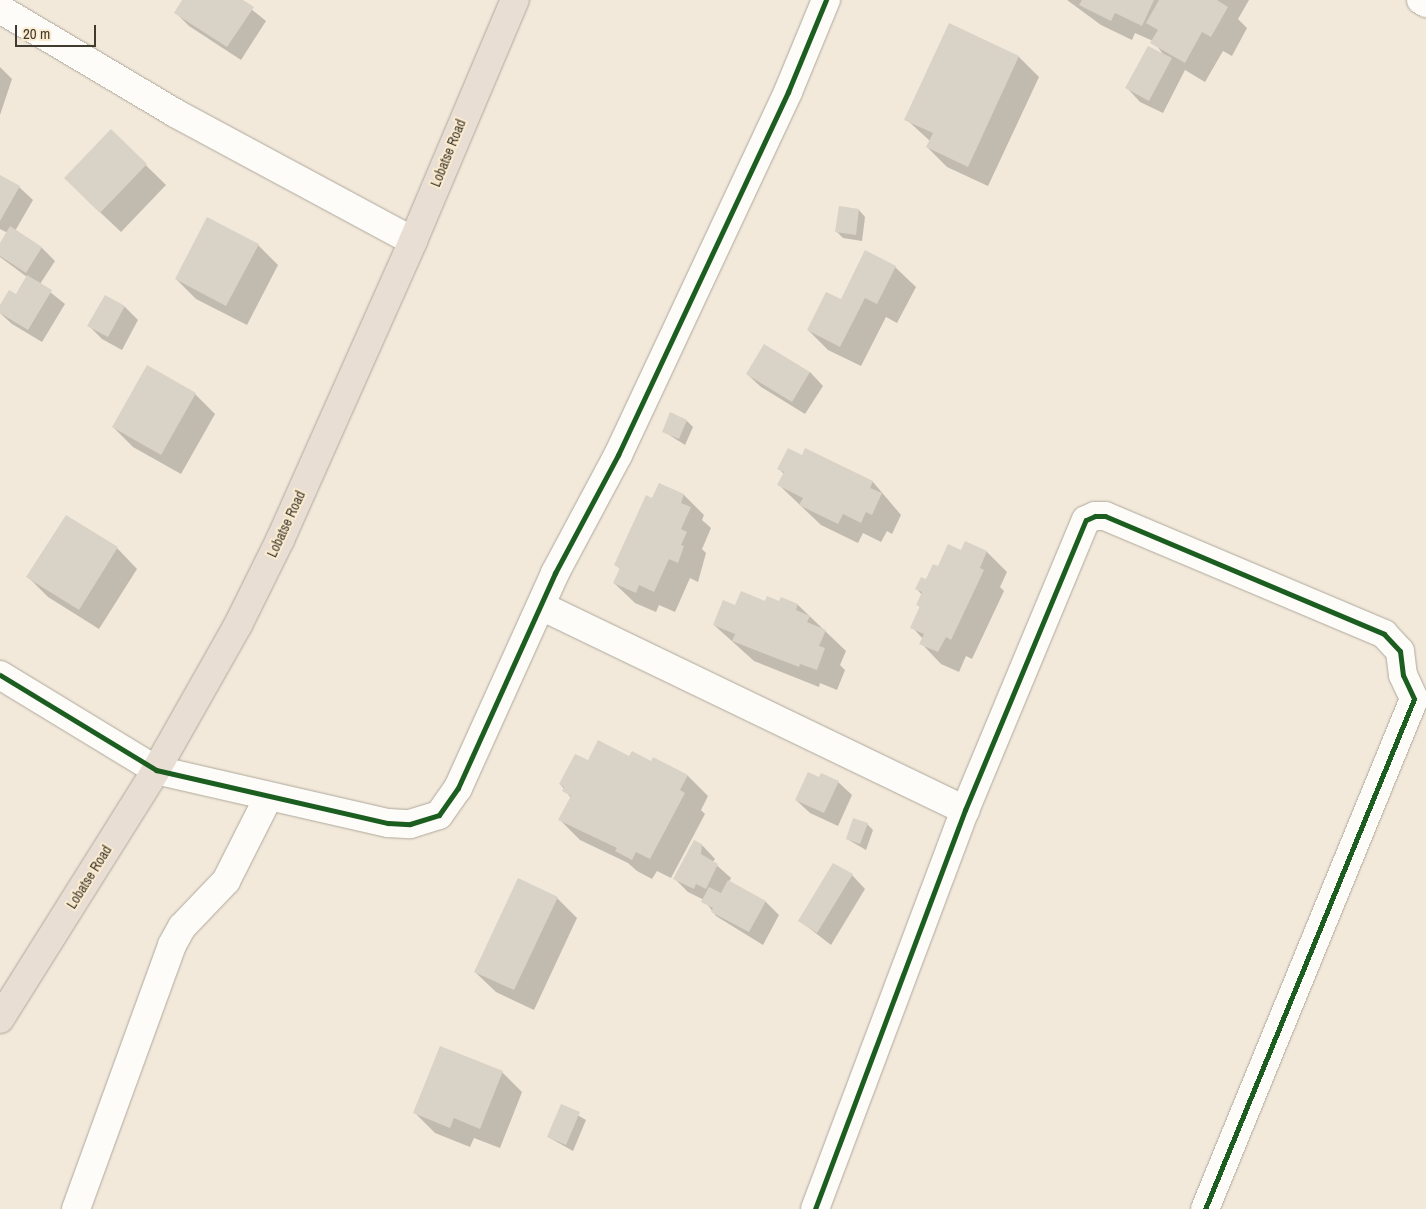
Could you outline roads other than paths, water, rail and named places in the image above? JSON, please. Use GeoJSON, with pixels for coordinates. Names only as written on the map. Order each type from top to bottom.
{"type":"FeatureCollection","features":[{"type":"Feature","properties":{"kind":"highway","name":"Lobatse Road"},"geometry":{"type":"LineString","coordinates":[[0,1019],[156,770],[238,625],[280,540],[413,241],[515,0]]}},
{"type":"Feature","properties":{"kind":"street"},"geometry":{"type":"LineString","coordinates":[[0,675],[156,770],[388,823],[410,824],[439,815],[458,788],[569,545],[618,455],[788,92],[826,0]]}},
{"type":"Feature","properties":{"kind":"street"},"geometry":{"type":"LineString","coordinates":[[1421,0],[1426,3]]}},
{"type":"Feature","properties":{"kind":"street"},"geometry":{"type":"LineString","coordinates":[[0,9],[175,113],[413,241]]}},
{"type":"Feature","properties":{"kind":"street"},"geometry":{"type":"LineString","coordinates":[[815,1209],[965,810],[1086,520],[1095,516],[1105,516],[1384,634],[1400,651],[1403,675],[1414,699],[1205,1209]]}},
{"type":"Feature","properties":{"kind":"street"},"geometry":{"type":"LineString","coordinates":[[541,606],[965,810]]}},
{"type":"Feature","properties":{"kind":"street"},"geometry":{"type":"LineString","coordinates":[[76,1209],[172,945],[182,927],[226,881],[269,796]]}}]}
